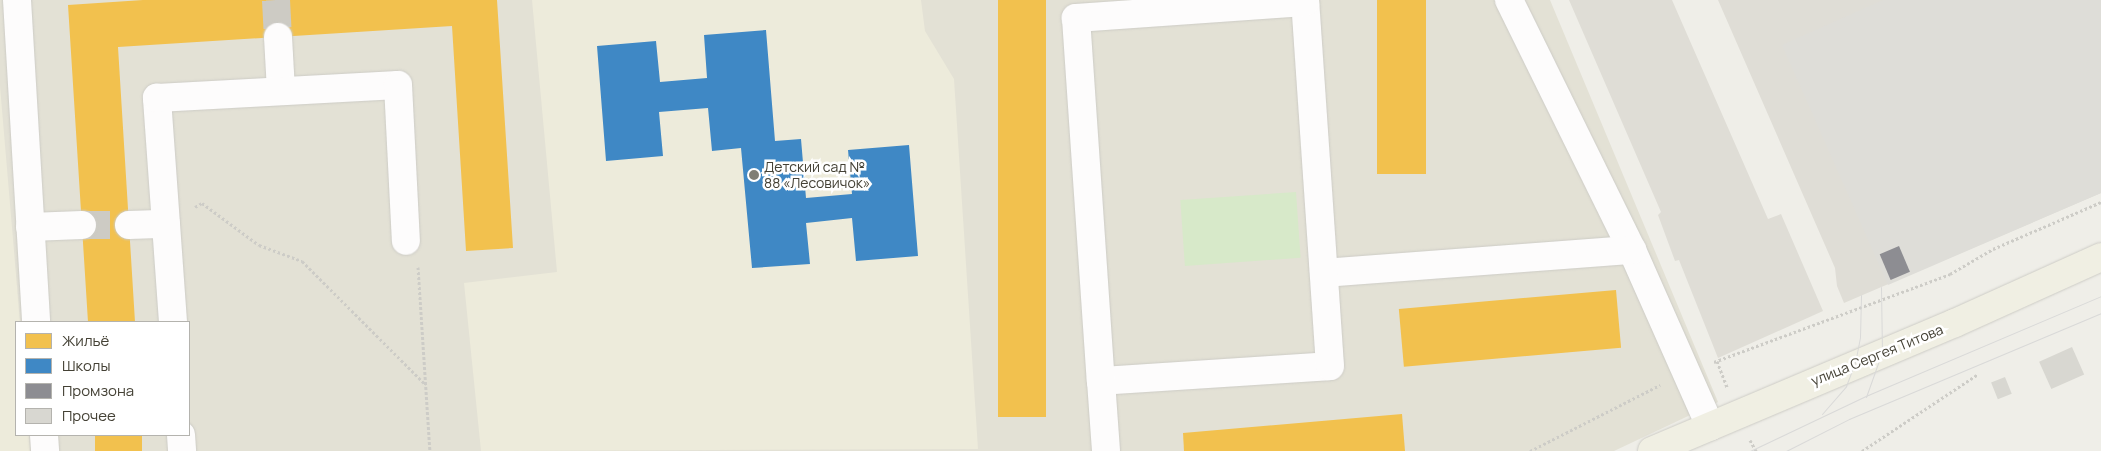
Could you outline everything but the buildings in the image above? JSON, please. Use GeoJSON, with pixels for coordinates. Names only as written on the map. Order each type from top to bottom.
{"type":"FeatureCollection","features":[{"type":"Feature","properties":{"kind":"main road","name":"улица Сергея Титова"},"geometry":{"type":"LineString","coordinates":[[1652,451],[1955,323],[2101,257]]}},
{"type":"Feature","properties":{"kind":"lane"},"geometry":{"type":"LineString","coordinates":[[17,0],[36,321]]}},
{"type":"Feature","properties":{"kind":"lane"},"geometry":{"type":"LineString","coordinates":[[1509,0],[1632,250],[1710,426]]}},
{"type":"Feature","properties":{"kind":"lane"},"geometry":{"type":"LineString","coordinates":[[1101,381],[1330,366],[1305,2],[1206,5],[1076,18],[1101,381],[1106,451]]}},
{"type":"Feature","properties":{"kind":"lane"},"geometry":{"type":"LineString","coordinates":[[278,37],[281,90]]}},
{"type":"Feature","properties":{"kind":"lane"},"geometry":{"type":"LineString","coordinates":[[173,321],[157,98],[398,85],[406,241]]}},
{"type":"Feature","properties":{"kind":"lane"},"geometry":{"type":"LineString","coordinates":[[129,224],[166,224]]}},
{"type":"Feature","properties":{"kind":"lane"},"geometry":{"type":"LineString","coordinates":[[30,227],[82,226]]}},
{"type":"Feature","properties":{"kind":"lane"},"geometry":{"type":"LineString","coordinates":[[1324,273],[1632,250]]}},
{"type":"Feature","properties":{"kind":"lane"},"geometry":{"type":"LineString","coordinates":[[44,436],[45,451]]}},
{"type":"Feature","properties":{"kind":"lane"},"geometry":{"type":"LineString","coordinates":[[181,436],[182,451]]}},
{"type":"Feature","properties":{"kind":"path"},"geometry":{"type":"LineString","coordinates":[[1530,451],[1685,372],[1950,274],[1993,249],[2101,202]]}},
{"type":"Feature","properties":{"kind":"path"},"geometry":{"type":"LineString","coordinates":[[166,224],[202,203],[258,245],[302,261],[426,385]]}},
{"type":"Feature","properties":{"kind":"path"},"geometry":{"type":"LineString","coordinates":[[406,241],[416,241],[430,451]]}},
{"type":"Feature","properties":{"kind":"path"},"geometry":{"type":"LineString","coordinates":[[1862,451],[1977,374]]}},
{"type":"Feature","properties":{"kind":"shaded area"},"geometry":{"type":"Polygon","coordinates":[[[0,0],[1550,0],[1718,402],[1614,451],[0,451],[0,0]]]}},
{"type":"Feature","properties":{"kind":"shaded area","name":"Детский сад № 88 «Лесовичок»"},"geometry":{"type":"Polygon","coordinates":[[[532,0],[921,0],[925,31],[954,79],[978,449],[481,451],[464,283],[557,272],[532,0]]]}},
{"type":"Feature","properties":{"kind":"shaded area"},"geometry":{"type":"Polygon","coordinates":[[[1569,0],[1672,0],[1768,219],[1781,214],[1823,311],[1718,358],[1679,260],[1675,261],[1658,215],[1661,212],[1569,0]]]}},
{"type":"Feature","properties":{"kind":"shaded area"},"geometry":{"type":"Polygon","coordinates":[[[1718,0],[2101,0],[2101,193],[1844,303],[1837,286],[1835,268],[1718,0]]]}},
{"type":"Feature","properties":{"kind":"shaded area"},"geometry":{"type":"Polygon","coordinates":[[[1883,0],[2101,0],[2101,193],[1888,285],[1782,45],[1883,0]]]}},
{"type":"Feature","properties":{"kind":"shaded area"},"geometry":{"type":"Polygon","coordinates":[[[0,86],[20,321],[15,321],[15,436],[29,436],[30,451],[0,451],[0,86]]]}},
{"type":"Feature","properties":{"kind":"green space"},"geometry":{"type":"Polygon","coordinates":[[[1296,192],[1301,258],[1185,266],[1180,200],[1296,192]]]}},
{"type":"Feature","properties":{"kind":"tunnel"},"geometry":{"type":"LineString","coordinates":[[276,0],[278,37]]}},
{"type":"Feature","properties":{"kind":"tunnel"},"geometry":{"type":"LineString","coordinates":[[82,225],[129,225]]}},
{"type":"Feature","properties":{"kind":"tram line"},"geometry":{"type":"LineString","coordinates":[[1866,397],[1882,352],[1881,287]]}},
{"type":"Feature","properties":{"kind":"tram line"},"geometry":{"type":"LineString","coordinates":[[1822,414],[1846,386],[1855,363],[1860,337],[1861,295]]}},
{"type":"Feature","properties":{"kind":"tram line"},"geometry":{"type":"LineString","coordinates":[[1750,451],[1868,395],[2101,296]]}},
{"type":"Feature","properties":{"kind":"tram line"},"geometry":{"type":"LineString","coordinates":[[1786,451],[1849,419],[2101,313]]}},
{"type":"Feature","properties":{"kind":"place","name":"Детский сад № 88 «Лесовичок»"},"geometry":{"type":"Point","coordinates":[754,175]}}]}
